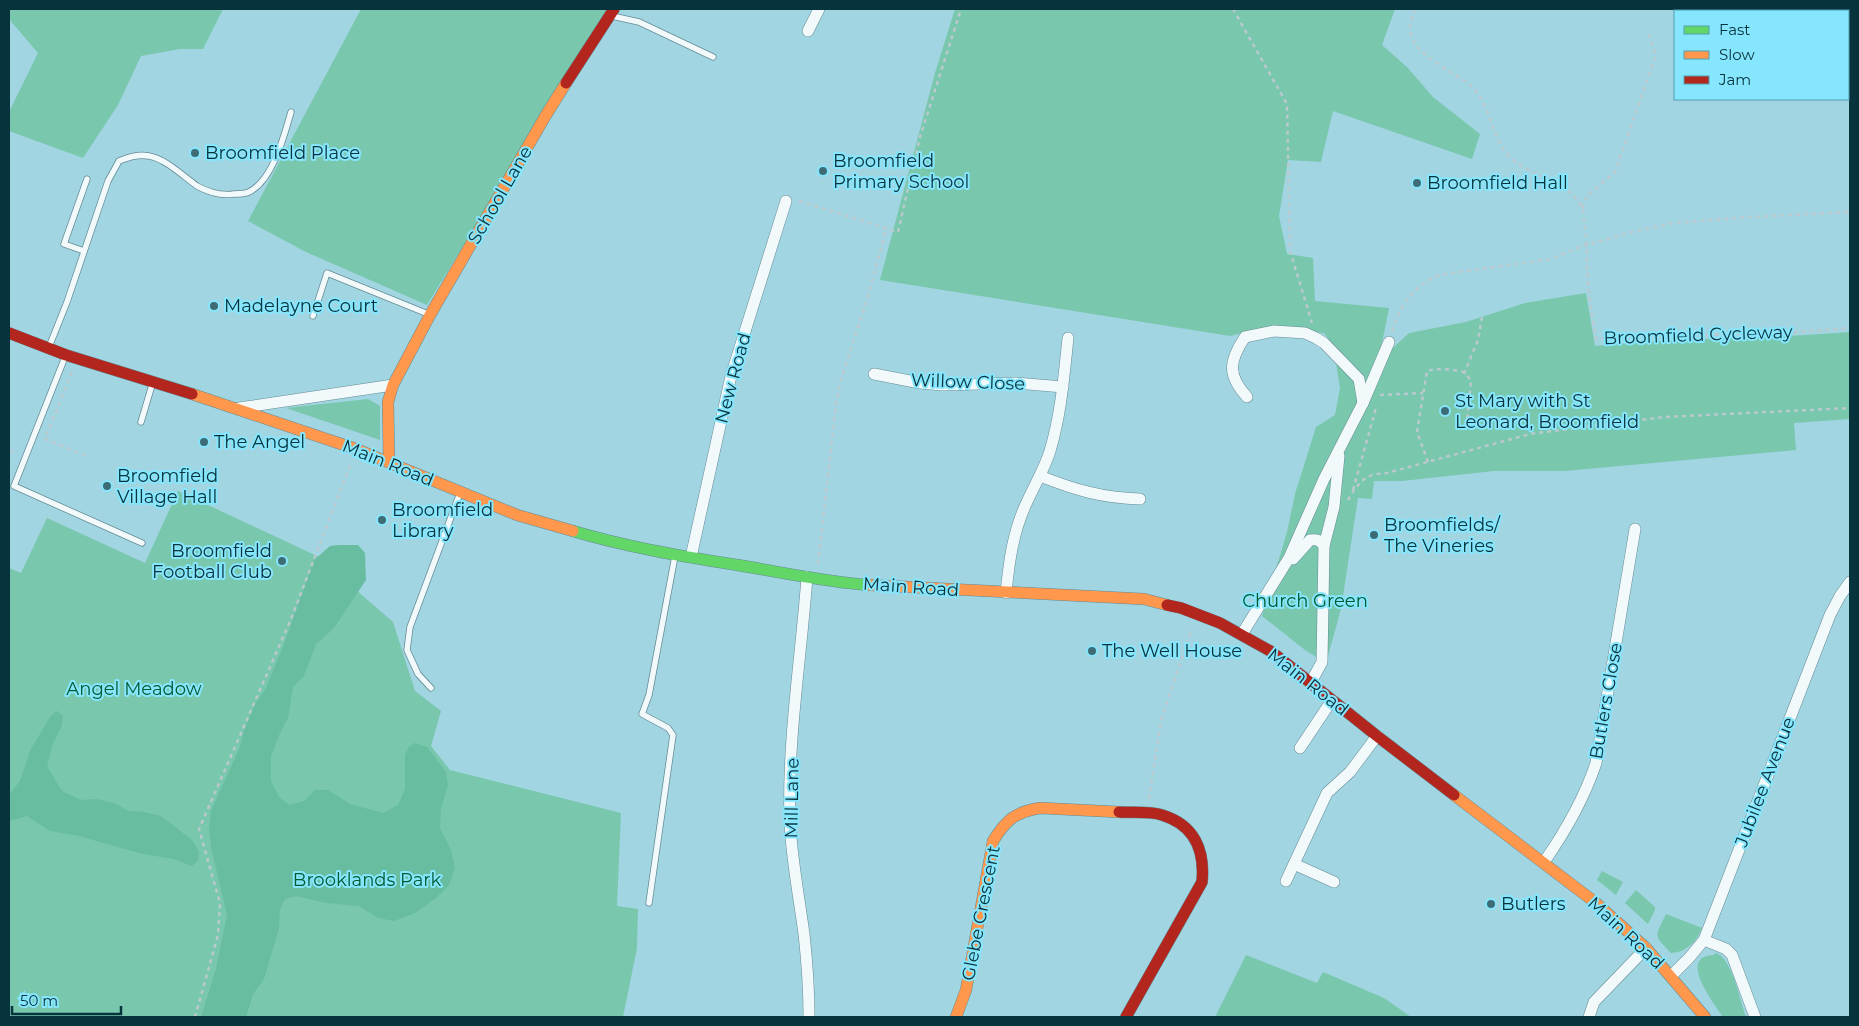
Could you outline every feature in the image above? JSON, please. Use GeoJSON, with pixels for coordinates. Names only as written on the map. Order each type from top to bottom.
{"type":"FeatureCollection","features":[{"type":"Feature","properties":{"kind":"main road","name":"School Lane"},"geometry":{"type":"LineString","coordinates":[[389,461],[388,402],[393,385],[430,315],[546,115],[612,12]]}},
{"type":"Feature","properties":{"kind":"main road","name":"Main Road"},"geometry":{"type":"LineString","coordinates":[[9,333],[71,357],[235,408],[356,449],[516,515],[564,530],[691,557],[842,583],[1144,599],[1197,614],[1242,634],[1272,652],[1377,736],[1596,903],[1646,948],[1705,1017]]}},
{"type":"Feature","properties":{"kind":"main road","name":"Glebe Crescent"},"geometry":{"type":"LineString","coordinates":[[956,1017],[966,990],[993,842],[1008,820],[1018,814],[1040,808],[1161,814],[1176,820],[1189,830],[1197,841],[1202,854],[1204,869],[1202,882],[1126,1017]]}},
{"type":"Feature","properties":{"kind":"street"},"geometry":{"type":"LineString","coordinates":[[808,31],[819,9]]}},
{"type":"Feature","properties":{"kind":"street","name":"New Road"},"geometry":{"type":"LineString","coordinates":[[691,557],[731,376],[786,201]]}},
{"type":"Feature","properties":{"kind":"street"},"geometry":{"type":"LineString","coordinates":[[1247,397],[1238,387],[1232,370],[1236,351],[1245,337],[1274,331],[1305,333],[1324,344],[1359,379],[1364,399]]}},
{"type":"Feature","properties":{"kind":"street"},"geometry":{"type":"LineString","coordinates":[[1006,593],[1009,560],[1015,533],[1049,453],[1058,422],[1068,338]]}},
{"type":"Feature","properties":{"kind":"street"},"geometry":{"type":"LineString","coordinates":[[1242,634],[1289,558],[1324,479],[1339,454],[1389,342]]}},
{"type":"Feature","properties":{"kind":"street","name":"Willow Close"},"geometry":{"type":"LineString","coordinates":[[874,374],[920,383],[943,385],[1014,383],[1063,387]]}},
{"type":"Feature","properties":{"kind":"street"},"geometry":{"type":"LineString","coordinates":[[235,408],[393,385]]}},
{"type":"Feature","properties":{"kind":"street"},"geometry":{"type":"LineString","coordinates":[[1311,682],[1322,662],[1324,546],[1334,506],[1339,454]]}},
{"type":"Feature","properties":{"kind":"street"},"geometry":{"type":"LineString","coordinates":[[1040,476],[1070,488],[1092,494],[1119,499],[1140,499]]}},
{"type":"Feature","properties":{"kind":"street","name":"Butlers Close"},"geometry":{"type":"LineString","coordinates":[[1544,862],[1569,823],[1589,783],[1596,764],[1635,529]]}},
{"type":"Feature","properties":{"kind":"street"},"geometry":{"type":"LineString","coordinates":[[1280,574],[1310,540],[1317,539],[1324,546]]}},
{"type":"Feature","properties":{"kind":"street","name":"Mill Lane"},"geometry":{"type":"LineString","coordinates":[[808,578],[795,714],[790,823],[793,862],[807,965],[808,1017]]}},
{"type":"Feature","properties":{"kind":"street","name":"Jubilee Avenue"},"geometry":{"type":"LineString","coordinates":[[1671,976],[1690,958],[1704,940],[1830,615],[1850,582]]}},
{"type":"Feature","properties":{"kind":"street"},"geometry":{"type":"LineString","coordinates":[[1300,748],[1332,700]]}},
{"type":"Feature","properties":{"kind":"street"},"geometry":{"type":"LineString","coordinates":[[1286,881],[1327,793],[1350,772],[1377,736]]}},
{"type":"Feature","properties":{"kind":"street"},"geometry":{"type":"LineString","coordinates":[[1294,864],[1334,882]]}},
{"type":"Feature","properties":{"kind":"street"},"geometry":{"type":"LineString","coordinates":[[1704,940],[1726,949],[1732,955],[1755,1017]]}},
{"type":"Feature","properties":{"kind":"street"},"geometry":{"type":"LineString","coordinates":[[1589,1017],[1594,1002],[1646,948]]}},
{"type":"Feature","properties":{"kind":"lane"},"geometry":{"type":"LineString","coordinates":[[612,12],[639,22],[713,58]]}},
{"type":"Feature","properties":{"kind":"lane"},"geometry":{"type":"LineString","coordinates":[[49,349],[108,181],[119,161],[139,155],[150,156],[159,159],[199,187],[213,193],[228,195],[248,193],[266,176],[284,138],[291,112]]}},
{"type":"Feature","properties":{"kind":"lane"},"geometry":{"type":"LineString","coordinates":[[84,251],[64,244],[87,179]]}},
{"type":"Feature","properties":{"kind":"lane"},"geometry":{"type":"LineString","coordinates":[[313,316],[327,273],[430,315]]}},
{"type":"Feature","properties":{"kind":"lane"},"geometry":{"type":"LineString","coordinates":[[71,357],[14,486],[142,543]]}},
{"type":"Feature","properties":{"kind":"lane"},"geometry":{"type":"LineString","coordinates":[[141,422],[153,384]]}},
{"type":"Feature","properties":{"kind":"lane"},"geometry":{"type":"LineString","coordinates":[[432,688],[418,674],[407,650],[410,627],[460,493]]}},
{"type":"Feature","properties":{"kind":"lane"},"geometry":{"type":"LineString","coordinates":[[649,903],[673,735],[668,728],[642,714],[649,695],[676,554]]}},
{"type":"Feature","properties":{"kind":"path"},"geometry":{"type":"LineString","coordinates":[[786,201],[794,199],[898,232],[920,137],[961,9]]}},
{"type":"Feature","properties":{"kind":"path"},"geometry":{"type":"LineString","coordinates":[[1233,9],[1287,104],[1290,251],[1316,338]]}},
{"type":"Feature","properties":{"kind":"path"},"geometry":{"type":"LineString","coordinates":[[1414,9],[1410,22],[1412,38],[1421,50],[1472,86],[1484,104],[1500,143],[1511,158],[1530,170],[1552,180],[1568,192],[1582,208],[1587,196],[1615,172],[1656,55],[1648,32]]}},
{"type":"Feature","properties":{"kind":"path","name":"Broomfield Cycleway"},"geometry":{"type":"LineString","coordinates":[[1582,208],[1588,245],[1588,283],[1596,339],[1783,333],[1850,328]]}},
{"type":"Feature","properties":{"kind":"path"},"geometry":{"type":"LineString","coordinates":[[1389,342],[1396,318],[1408,296],[1425,281],[1439,275],[1551,259],[1588,245],[1635,231],[1674,223],[1758,216],[1850,212]]}},
{"type":"Feature","properties":{"kind":"path"},"geometry":{"type":"LineString","coordinates":[[818,567],[841,379],[867,300],[886,229]]}},
{"type":"Feature","properties":{"kind":"path"},"geometry":{"type":"LineString","coordinates":[[1464,374],[1478,340],[1482,317]]}},
{"type":"Feature","properties":{"kind":"path"},"geometry":{"type":"LineString","coordinates":[[71,357],[45,439],[88,456]]}},
{"type":"Feature","properties":{"kind":"path"},"geometry":{"type":"LineString","coordinates":[[1428,462],[1417,432],[1427,371],[1432,368],[1464,374],[1471,381],[1467,420]]}},
{"type":"Feature","properties":{"kind":"path"},"geometry":{"type":"LineString","coordinates":[[1364,399],[1423,393]]}},
{"type":"Feature","properties":{"kind":"path"},"geometry":{"type":"LineString","coordinates":[[1348,501],[1353,491],[1377,404]]}},
{"type":"Feature","properties":{"kind":"path"},"geometry":{"type":"LineString","coordinates":[[1353,491],[1365,478],[1374,473],[1383,474],[1530,434],[1665,417],[1850,408]]}},
{"type":"Feature","properties":{"kind":"path"},"geometry":{"type":"LineString","coordinates":[[195,1017],[218,935],[220,903],[199,829],[291,620],[356,449]]}},
{"type":"Feature","properties":{"kind":"path"},"geometry":{"type":"LineString","coordinates":[[1147,812],[1161,720],[1197,614]]}},
{"type":"Feature","properties":{"kind":"green space"},"geometry":{"type":"Polygon","coordinates":[[[9,9],[223,9],[203,49],[180,49],[141,56],[118,105],[83,158],[9,131],[9,112],[38,53],[9,19],[9,9]]]}},
{"type":"Feature","properties":{"kind":"green space"},"geometry":{"type":"Polygon","coordinates":[[[361,9],[608,9],[427,305],[306,252],[248,221],[361,9]]]}},
{"type":"Feature","properties":{"kind":"green space","name":"Church Green"},"geometry":{"type":"Polygon","coordinates":[[[955,9],[1395,9],[1382,45],[1407,67],[1433,97],[1480,134],[1472,159],[1333,111],[1321,162],[1288,160],[1279,216],[1287,254],[1313,258],[1315,301],[1389,308],[1381,348],[1392,349],[1409,333],[1466,322],[1525,303],[1586,293],[1595,346],[1850,332],[1850,419],[1794,423],[1796,450],[1565,471],[1494,471],[1402,481],[1374,481],[1372,499],[1358,498],[1341,609],[1326,663],[1305,650],[1262,616],[1287,532],[1295,494],[1316,427],[1335,415],[1340,388],[1333,345],[1324,333],[1268,327],[1230,336],[880,280],[935,73],[955,9]]]}},
{"type":"Feature","properties":{"kind":"green space"},"geometry":{"type":"Polygon","coordinates":[[[368,399],[380,406],[380,440],[286,408],[368,399]]]}},
{"type":"Feature","properties":{"kind":"green space"},"geometry":{"type":"Polygon","coordinates":[[[178,491],[317,556],[393,622],[415,691],[441,711],[431,746],[450,770],[621,813],[617,906],[638,909],[637,948],[623,1017],[9,1017],[9,568],[21,573],[47,518],[145,563],[178,491]]]}},
{"type":"Feature","properties":{"kind":"green space","name":"Brooklands Park"},"geometry":{"type":"Polygon","coordinates":[[[358,545],[365,553],[366,580],[334,628],[316,644],[304,676],[293,687],[288,718],[271,756],[271,781],[279,797],[289,805],[304,801],[315,790],[328,790],[350,804],[383,813],[398,805],[405,789],[405,755],[409,747],[415,743],[427,747],[446,772],[448,785],[441,809],[440,828],[451,850],[455,868],[449,885],[435,899],[415,913],[394,921],[378,918],[359,906],[326,903],[296,896],[285,899],[280,909],[279,928],[264,979],[253,994],[246,1017],[201,1017],[216,969],[227,915],[211,847],[209,828],[211,811],[240,747],[244,730],[255,704],[266,688],[314,560],[330,546],[358,545]]]}},
{"type":"Feature","properties":{"kind":"green space"},"geometry":{"type":"Polygon","coordinates":[[[57,711],[63,716],[61,728],[53,743],[47,766],[62,791],[81,800],[96,799],[114,803],[129,811],[161,816],[192,840],[199,851],[198,860],[192,866],[173,859],[139,853],[79,836],[50,831],[27,816],[9,821],[9,795],[20,781],[30,751],[50,717],[57,711]]]}},
{"type":"Feature","properties":{"kind":"green space"},"geometry":{"type":"Polygon","coordinates":[[[1602,871],[1623,882],[1616,895],[1597,880],[1602,871]]]}},
{"type":"Feature","properties":{"kind":"green space"},"geometry":{"type":"Polygon","coordinates":[[[1636,890],[1655,907],[1648,924],[1625,903],[1636,890]]]}},
{"type":"Feature","properties":{"kind":"green space"},"geometry":{"type":"Polygon","coordinates":[[[1666,914],[1702,928],[1694,942],[1682,951],[1671,953],[1659,938],[1658,931],[1666,914]]]}},
{"type":"Feature","properties":{"kind":"green space"},"geometry":{"type":"Polygon","coordinates":[[[1715,953],[1721,956],[1731,971],[1746,1017],[1723,1017],[1701,982],[1698,963],[1703,957],[1714,955],[1715,953]]]}},
{"type":"Feature","properties":{"kind":"green space"},"geometry":{"type":"Polygon","coordinates":[[[1246,955],[1317,983],[1323,972],[1384,998],[1411,1017],[1215,1017],[1246,955]]]}},
{"type":"Feature","properties":{"kind":"traffic: fast"},"geometry":{"type":"LineString","coordinates":[[573,531],[613,542],[675,555],[852,584],[869,585]]}},
{"type":"Feature","properties":{"kind":"traffic: slow"},"geometry":{"type":"LineString","coordinates":[[389,461],[388,402],[393,385],[430,315],[566,83]]}},
{"type":"Feature","properties":{"kind":"traffic: slow"},"geometry":{"type":"LineString","coordinates":[[192,394],[356,449],[517,515],[573,531]]}},
{"type":"Feature","properties":{"kind":"traffic: slow"},"geometry":{"type":"LineString","coordinates":[[869,585],[1144,599],[1167,605]]}},
{"type":"Feature","properties":{"kind":"traffic: slow"},"geometry":{"type":"LineString","coordinates":[[1454,795],[1596,903],[1646,948],[1705,1017]]}},
{"type":"Feature","properties":{"kind":"traffic: slow"},"geometry":{"type":"LineString","coordinates":[[956,1017],[966,990],[993,841],[1002,828],[1012,818],[1024,812],[1040,808],[1119,812]]}},
{"type":"Feature","properties":{"kind":"traffic: jam"},"geometry":{"type":"LineString","coordinates":[[566,83],[614,9]]}},
{"type":"Feature","properties":{"kind":"traffic: jam"},"geometry":{"type":"LineString","coordinates":[[9,333],[66,355],[192,394]]}},
{"type":"Feature","properties":{"kind":"traffic: jam"},"geometry":{"type":"LineString","coordinates":[[1167,605],[1181,608],[1220,623],[1272,652],[1454,795]]}},
{"type":"Feature","properties":{"kind":"traffic: jam"},"geometry":{"type":"LineString","coordinates":[[1119,812],[1157,814],[1173,819],[1190,832],[1196,841],[1202,860],[1202,882],[1126,1017]]}},
{"type":"Feature","properties":{"kind":"place","name":"Broomfield Place"},"geometry":{"type":"Point","coordinates":[195,153]}},
{"type":"Feature","properties":{"kind":"place","name":"Broomfield Primary School"},"geometry":{"type":"Point","coordinates":[823,171]}},
{"type":"Feature","properties":{"kind":"place","name":"Broomfield Hall"},"geometry":{"type":"Point","coordinates":[1417,183]}},
{"type":"Feature","properties":{"kind":"place","name":"Madelayne Court"},"geometry":{"type":"Point","coordinates":[214,306]}},
{"type":"Feature","properties":{"kind":"place","name":"St Mary with St Leonard, Broomfield"},"geometry":{"type":"Point","coordinates":[1445,411]}},
{"type":"Feature","properties":{"kind":"place","name":"The Angel"},"geometry":{"type":"Point","coordinates":[204,442]}},
{"type":"Feature","properties":{"kind":"place","name":"Broomfield Village Hall"},"geometry":{"type":"Point","coordinates":[107,486]}},
{"type":"Feature","properties":{"kind":"place","name":"Broomfield Library"},"geometry":{"type":"Point","coordinates":[382,520]}},
{"type":"Feature","properties":{"kind":"place","name":"Broomfields/ The Vineries"},"geometry":{"type":"Point","coordinates":[1374,535]}},
{"type":"Feature","properties":{"kind":"place","name":"Broomfield Football Club"},"geometry":{"type":"Point","coordinates":[282,561]}},
{"type":"Feature","properties":{"kind":"place","name":"The Well House"},"geometry":{"type":"Point","coordinates":[1092,651]}},
{"type":"Feature","properties":{"kind":"place","name":"Butlers"},"geometry":{"type":"Point","coordinates":[1491,904]}},
{"type":"Feature","properties":{"kind":"park label","name":"Angel Meadow"},"geometry":{"type":"Point","coordinates":[134,689]}}]}
